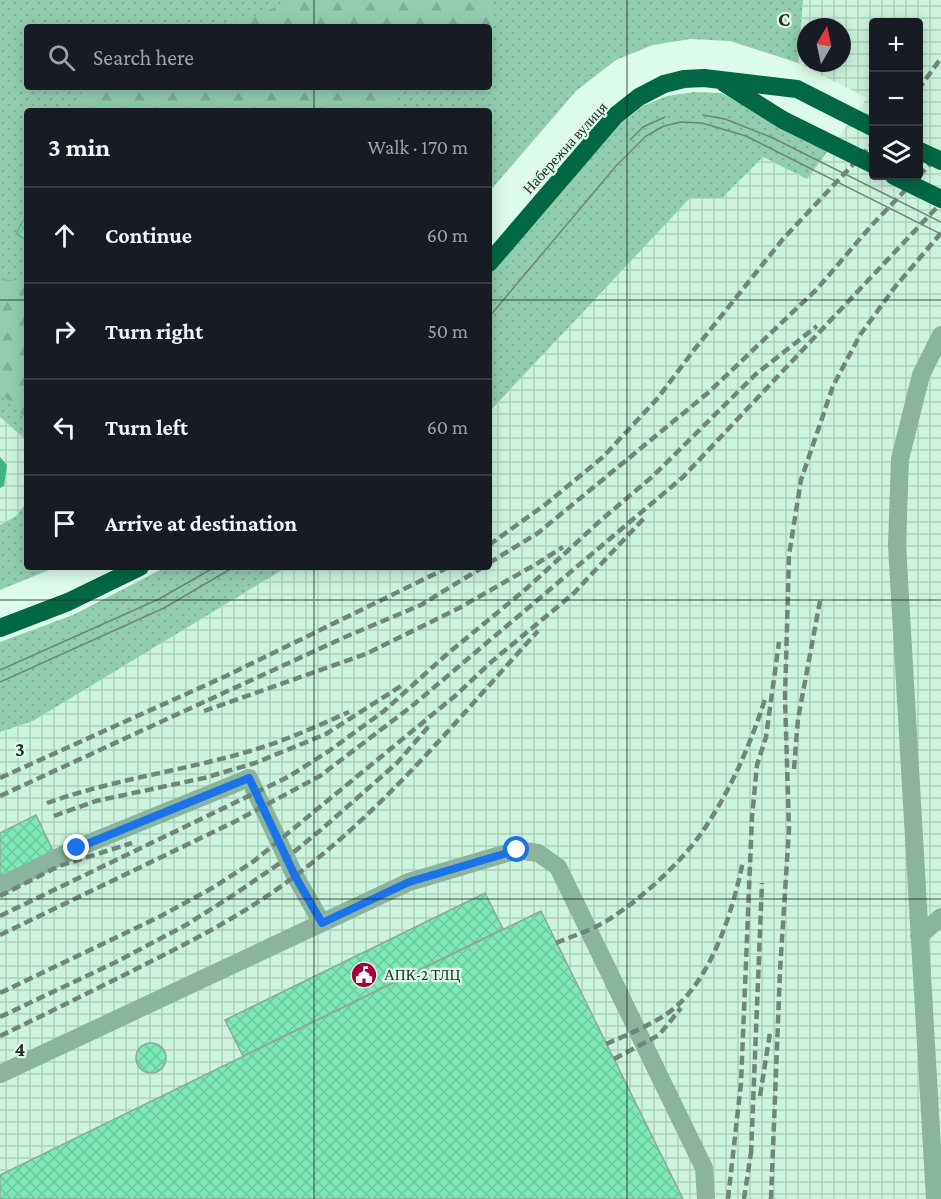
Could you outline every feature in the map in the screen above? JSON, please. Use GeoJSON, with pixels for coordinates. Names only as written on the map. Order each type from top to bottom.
{"type":"FeatureCollection","features":[{"type":"Feature","properties":{"kind":"highway","name":"Набережна вулиця"},"geometry":{"type":"LineString","coordinates":[[492,260],[615,116],[639,98],[664,84],[684,79],[720,80],[797,89],[869,126]]}},
{"type":"Feature","properties":{"kind":"highway"},"geometry":{"type":"LineString","coordinates":[[720,80],[783,120],[869,163]]}},
{"type":"Feature","properties":{"kind":"highway"},"geometry":{"type":"LineString","coordinates":[[923,152],[941,161]]}},
{"type":"Feature","properties":{"kind":"highway"},"geometry":{"type":"LineString","coordinates":[[902,180],[941,199]]}},
{"type":"Feature","properties":{"kind":"highway"},"geometry":{"type":"LineString","coordinates":[[0,628],[68,602],[134,570]]}},
{"type":"Feature","properties":{"kind":"lane"},"geometry":{"type":"LineString","coordinates":[[934,1199],[897,545],[900,459],[921,375],[941,335]]}},
{"type":"Feature","properties":{"kind":"lane"},"geometry":{"type":"LineString","coordinates":[[0,886],[77,848],[249,778],[295,876],[322,923]]}},
{"type":"Feature","properties":{"kind":"lane"},"geometry":{"type":"LineString","coordinates":[[0,1074],[409,882],[517,850],[538,853],[558,867],[589,929],[704,1168],[706,1199]]}},
{"type":"Feature","properties":{"kind":"lane"},"geometry":{"type":"LineString","coordinates":[[919,936],[941,917]]}},
{"type":"Feature","properties":{"kind":"shaded area"},"geometry":{"type":"Polygon","coordinates":[[[803,0],[941,0],[941,1199],[0,1199],[0,732],[33,721],[282,570],[492,570],[492,409],[690,197],[722,198],[763,157],[807,179],[867,98],[816,72],[851,72],[851,18],[802,18],[803,0]]]}},
{"type":"Feature","properties":{"kind":"shaded area"},"geometry":{"type":"Polygon","coordinates":[[[0,417],[24,438],[24,506],[16,516],[0,525],[0,417]]]}},
{"type":"Feature","properties":{"kind":"shaded area"},"geometry":{"type":"Polygon","coordinates":[[[0,457],[7,465],[4,486],[0,488],[0,457]]]}},
{"type":"Feature","properties":{"kind":"green space"},"geometry":{"type":"Polygon","coordinates":[[[0,0],[803,0],[802,18],[797,18],[797,63],[730,41],[690,39],[653,45],[616,60],[576,91],[492,189],[492,108],[24,108],[24,438],[0,417],[0,0]]]}},
{"type":"Feature","properties":{"kind":"green space"},"geometry":{"type":"Polygon","coordinates":[[[291,0],[488,0],[494,22],[492,31],[492,24],[222,24],[253,17],[291,0]]]}},
{"type":"Feature","properties":{"kind":"green space"},"geometry":{"type":"Polygon","coordinates":[[[90,90],[396,90],[399,108],[73,108],[90,90]]]}},
{"type":"Feature","properties":{"kind":"green space"},"geometry":{"type":"Polygon","coordinates":[[[694,92],[721,93],[830,148],[807,179],[763,157],[722,198],[690,198],[492,409],[492,269],[569,176],[609,132],[643,106],[667,96],[694,92]]]}},
{"type":"Feature","properties":{"kind":"green space"},"geometry":{"type":"Polygon","coordinates":[[[0,279],[24,281],[24,417],[0,392],[0,279]]]}},
{"type":"Feature","properties":{"kind":"green space"},"geometry":{"type":"Polygon","coordinates":[[[24,506],[24,570],[49,570],[0,590],[0,525],[16,516],[24,506]]]}},
{"type":"Feature","properties":{"kind":"green space"},"geometry":{"type":"Polygon","coordinates":[[[160,570],[282,570],[33,721],[0,732],[0,642],[73,615],[160,570]]]}},
{"type":"Feature","properties":{"kind":"building"},"geometry":{"type":"Polygon","coordinates":[[[24,220],[24,238],[16,234],[24,220]]]}},
{"type":"Feature","properties":{"kind":"building"},"geometry":{"type":"Polygon","coordinates":[[[36,815],[54,853],[0,880],[0,833],[36,815]]]}},
{"type":"Feature","properties":{"kind":"building"},"geometry":{"type":"Polygon","coordinates":[[[485,893],[503,929],[243,1056],[225,1020],[485,893]]]}},
{"type":"Feature","properties":{"kind":"building"},"geometry":{"type":"Polygon","coordinates":[[[541,911],[683,1199],[0,1199],[0,1175],[541,911]]]}},
{"type":"Feature","properties":{"kind":"building"},"geometry":{"type":"Polygon","coordinates":[[[151,1043],[157,1044],[165,1052],[165,1064],[157,1072],[151,1073],[145,1072],[137,1064],[136,1058],[137,1052],[145,1044],[151,1043]]]}},
{"type":"Feature","properties":{"kind":"tram line"},"geometry":{"type":"LineString","coordinates":[[703,115],[725,119],[773,138],[941,222]]}},
{"type":"Feature","properties":{"kind":"tram line"},"geometry":{"type":"LineString","coordinates":[[630,140],[643,127],[665,117]]}},
{"type":"Feature","properties":{"kind":"tram line"},"geometry":{"type":"LineString","coordinates":[[492,313],[616,166],[646,136],[664,126],[681,122],[702,123],[746,136],[941,234]]}},
{"type":"Feature","properties":{"kind":"tram line"},"geometry":{"type":"LineString","coordinates":[[0,670],[159,599],[210,570]]}},
{"type":"Feature","properties":{"kind":"tram line"},"geometry":{"type":"LineString","coordinates":[[0,682],[164,608],[229,570]]}},
{"type":"Feature","properties":{"kind":"railway"},"geometry":{"type":"LineString","coordinates":[[923,83],[941,58]]}},
{"type":"Feature","properties":{"kind":"railway"},"geometry":{"type":"LineString","coordinates":[[492,543],[546,504],[603,457],[657,399],[783,239],[869,147]]}},
{"type":"Feature","properties":{"kind":"railway"},"geometry":{"type":"LineString","coordinates":[[492,561],[538,533],[709,392],[817,289],[871,226],[941,153]]}},
{"type":"Feature","properties":{"kind":"railway"},"geometry":{"type":"LineString","coordinates":[[0,935],[236,821],[320,776],[412,706],[683,477],[941,203]]}},
{"type":"Feature","properties":{"kind":"railway"},"geometry":{"type":"LineString","coordinates":[[771,1199],[780,971],[789,829],[785,698],[789,555],[801,480],[833,386],[860,335],[895,287],[941,233]]}},
{"type":"Feature","properties":{"kind":"railway"},"geometry":{"type":"LineString","coordinates":[[0,916],[288,777],[329,751],[384,711],[446,655],[526,589],[653,476],[756,374],[817,326]]}},
{"type":"Feature","properties":{"kind":"railway"},"geometry":{"type":"LineString","coordinates":[[0,993],[159,917],[214,887],[254,861],[455,696],[490,663],[573,594],[646,516]]}},
{"type":"Feature","properties":{"kind":"railway"},"geometry":{"type":"LineString","coordinates":[[204,711],[366,654],[461,607],[563,547]]}},
{"type":"Feature","properties":{"kind":"railway"},"geometry":{"type":"LineString","coordinates":[[0,778],[226,676],[443,570]]}},
{"type":"Feature","properties":{"kind":"railway"},"geometry":{"type":"LineString","coordinates":[[0,796],[345,637],[421,605],[478,570]]}},
{"type":"Feature","properties":{"kind":"railway"},"geometry":{"type":"LineString","coordinates":[[794,769],[798,719],[820,601]]}},
{"type":"Feature","properties":{"kind":"railway"},"geometry":{"type":"LineString","coordinates":[[0,1036],[199,937],[258,902],[295,876],[329,849],[392,790],[538,631]]}},
{"type":"Feature","properties":{"kind":"railway"},"geometry":{"type":"LineString","coordinates":[[728,1199],[741,1083],[752,817],[757,765],[766,737],[779,642]]}},
{"type":"Feature","properties":{"kind":"railway"},"geometry":{"type":"LineString","coordinates":[[54,816],[96,801],[204,778],[255,763],[326,734],[401,686]]}},
{"type":"Feature","properties":{"kind":"railway"},"geometry":{"type":"LineString","coordinates":[[556,943],[608,920],[637,900],[682,857],[711,819],[729,786],[753,734],[765,699]]}},
{"type":"Feature","properties":{"kind":"railway"},"geometry":{"type":"LineString","coordinates":[[47,803],[100,787],[234,756],[294,736],[349,712]]}},
{"type":"Feature","properties":{"kind":"railway"},"geometry":{"type":"LineString","coordinates":[[0,1017],[116,962],[186,925],[235,894],[283,861],[323,828],[397,763],[429,726]]}},
{"type":"Feature","properties":{"kind":"railway"},"geometry":{"type":"LineString","coordinates":[[0,896],[59,866],[132,843]]}},
{"type":"Feature","properties":{"kind":"railway"},"geometry":{"type":"LineString","coordinates":[[606,1044],[665,1015],[695,986],[707,967],[726,924],[743,861]]}},
{"type":"Feature","properties":{"kind":"railway"},"geometry":{"type":"LineString","coordinates":[[751,1154],[762,883]]}},
{"type":"Feature","properties":{"kind":"railway"},"geometry":{"type":"LineString","coordinates":[[614,1059],[659,1035],[681,1008]]}},
{"type":"Feature","properties":{"kind":"railway"},"geometry":{"type":"LineString","coordinates":[[760,1096],[770,1033]]}},
{"type":"Feature","properties":{"kind":"railway"},"geometry":{"type":"LineString","coordinates":[[744,1199],[752,1146]]}},
{"type":"Feature","properties":{"kind":"place","name":"АПК-2 ТЛЦ"},"geometry":{"type":"Point","coordinates":[364,975]}},
{"type":"Feature","properties":{"kind":"route"},"geometry":{"type":"LineString","coordinates":[[77,848],[249,778],[295,876],[322,923],[409,882],[517,850]]}}]}
